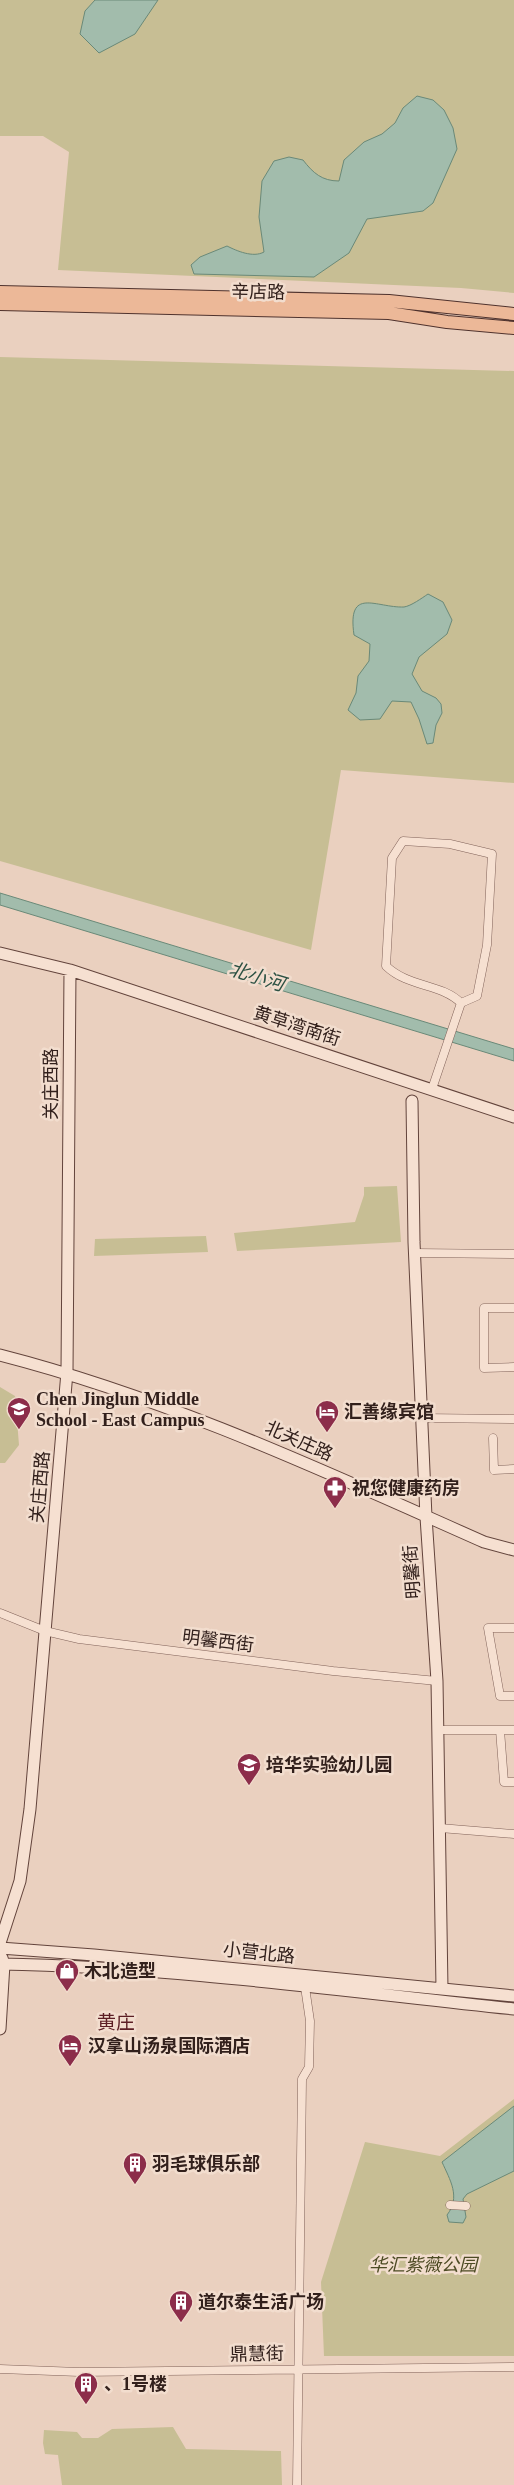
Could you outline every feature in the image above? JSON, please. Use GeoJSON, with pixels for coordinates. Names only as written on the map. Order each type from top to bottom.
{"type":"FeatureCollection","features":[{"type":"Feature","properties":{"kind":"main road","name":"辛店路"},"geometry":{"type":"LineString","coordinates":[[0,292],[389,301],[514,314]]}},
{"type":"Feature","properties":{"kind":"main road","name":"辛店路"},"geometry":{"type":"LineString","coordinates":[[0,304],[389,313],[447,322],[514,328]]}},
{"type":"Feature","properties":{"kind":"street"},"geometry":{"type":"LineString","coordinates":[[432,1089],[461,1003],[477,996],[487,945],[492,854],[450,844],[403,840],[392,858],[386,966],[397,977],[454,996],[461,1003]]}},
{"type":"Feature","properties":{"kind":"street","name":"黄草湾南街"},"geometry":{"type":"LineString","coordinates":[[0,953],[70,970],[514,1116]]}},
{"type":"Feature","properties":{"kind":"street","name":"关庄西路"},"geometry":{"type":"LineString","coordinates":[[0,1943],[20,1881],[30,1809],[67,1372],[70,970]]}},
{"type":"Feature","properties":{"kind":"street","name":"明馨街"},"geometry":{"type":"LineString","coordinates":[[412,1101],[415,1253],[426,1516],[437,1681],[442,1988]]}},
{"type":"Feature","properties":{"kind":"street"},"geometry":{"type":"LineString","coordinates":[[415,1253],[514,1254]]}},
{"type":"Feature","properties":{"kind":"street"},"geometry":{"type":"LineString","coordinates":[[514,1308],[484,1308],[484,1368],[514,1367]]}},
{"type":"Feature","properties":{"kind":"street","name":"北关庄路"},"geometry":{"type":"LineString","coordinates":[[0,1356],[67,1372],[253,1440],[484,1542],[514,1550]]}},
{"type":"Feature","properties":{"kind":"street"},"geometry":{"type":"LineString","coordinates":[[422,1418],[514,1419]]}},
{"type":"Feature","properties":{"kind":"street"},"geometry":{"type":"LineString","coordinates":[[493,1438],[494,1470],[514,1469]]}},
{"type":"Feature","properties":{"kind":"street","name":"明馨西街"},"geometry":{"type":"LineString","coordinates":[[0,1613],[46,1631],[79,1638],[333,1672],[437,1681]]}},
{"type":"Feature","properties":{"kind":"street"},"geometry":{"type":"LineString","coordinates":[[514,1628],[488,1628],[500,1696],[514,1696]]}},
{"type":"Feature","properties":{"kind":"street"},"geometry":{"type":"LineString","coordinates":[[438,1730],[514,1730]]}},
{"type":"Feature","properties":{"kind":"street"},"geometry":{"type":"LineString","coordinates":[[500,1730],[504,1782],[514,1782]]}},
{"type":"Feature","properties":{"kind":"street"},"geometry":{"type":"LineString","coordinates":[[440,1828],[514,1834]]}},
{"type":"Feature","properties":{"kind":"street","name":"小营北路"},"geometry":{"type":"LineString","coordinates":[[0,1948],[94,1955],[514,1996]]}},
{"type":"Feature","properties":{"kind":"street"},"geometry":{"type":"LineString","coordinates":[[0,1952],[2,1964],[0,2029]]}},
{"type":"Feature","properties":{"kind":"street","name":"小营北路"},"geometry":{"type":"LineString","coordinates":[[2,1964],[94,1966],[514,2009]]}},
{"type":"Feature","properties":{"kind":"street"},"geometry":{"type":"LineString","coordinates":[[297,2485],[302,2078],[309,2067],[310,2021],[305,1987]]}},
{"type":"Feature","properties":{"kind":"street"},"geometry":{"type":"LineString","coordinates":[[450,2206],[466,2206]]}},
{"type":"Feature","properties":{"kind":"street","name":"鼎慧街"},"geometry":{"type":"LineString","coordinates":[[0,2369],[79,2372],[514,2367]]}},
{"type":"Feature","properties":{"kind":"green space"},"geometry":{"type":"Polygon","coordinates":[[[0,0],[514,0],[514,293],[461,288],[58,270],[69,152],[43,136],[0,136],[0,0]]]}},
{"type":"Feature","properties":{"kind":"green space"},"geometry":{"type":"Polygon","coordinates":[[[0,357],[514,371],[514,783],[341,770],[311,950],[0,861],[0,357]]]}},
{"type":"Feature","properties":{"kind":"green space"},"geometry":{"type":"Polygon","coordinates":[[[397,1186],[401,1242],[237,1251],[234,1233],[355,1222],[364,1195],[364,1187],[397,1186]]]}},
{"type":"Feature","properties":{"kind":"green space"},"geometry":{"type":"Polygon","coordinates":[[[206,1236],[208,1252],[94,1256],[95,1239],[206,1236]]]}},
{"type":"Feature","properties":{"kind":"green space"},"geometry":{"type":"Polygon","coordinates":[[[0,1387],[15,1396],[19,1445],[5,1463],[0,1463],[0,1387]]]}},
{"type":"Feature","properties":{"kind":"green space","name":"华汇紫薇公园"},"geometry":{"type":"Polygon","coordinates":[[[514,2099],[514,2356],[324,2356],[321,2282],[365,2142],[440,2156],[514,2099]]]}},
{"type":"Feature","properties":{"kind":"green space"},"geometry":{"type":"Polygon","coordinates":[[[173,2427],[186,2449],[281,2451],[282,2485],[62,2485],[58,2455],[45,2454],[43,2443],[44,2430],[77,2432],[82,2438],[98,2438],[112,2429],[173,2427]]]}},
{"type":"Feature","properties":{"kind":"water"},"geometry":{"type":"Polygon","coordinates":[[[95,0],[158,0],[135,34],[99,53],[80,34],[85,11],[95,0]]]}},
{"type":"Feature","properties":{"kind":"water"},"geometry":{"type":"Polygon","coordinates":[[[417,96],[433,100],[444,110],[453,128],[457,149],[433,203],[423,211],[367,219],[349,253],[314,277],[194,274],[191,265],[200,257],[227,246],[250,254],[264,252],[259,217],[262,181],[274,161],[289,157],[303,160],[310,169],[323,178],[339,181],[344,160],[364,142],[382,134],[395,123],[403,108],[417,96]]]}},
{"type":"Feature","properties":{"kind":"water"},"geometry":{"type":"Polygon","coordinates":[[[428,594],[443,602],[452,620],[447,634],[419,657],[412,674],[422,691],[436,698],[441,704],[442,713],[436,725],[433,743],[427,744],[411,702],[392,701],[380,719],[360,720],[348,710],[356,693],[358,676],[369,661],[370,644],[354,635],[353,620],[355,610],[359,605],[366,603],[404,607],[413,604],[428,594]]]}},
{"type":"Feature","properties":{"kind":"water","name":"北小河"},"geometry":{"type":"Polygon","coordinates":[[[0,893],[514,1049],[514,1061],[0,905],[0,893]]]}},
{"type":"Feature","properties":{"kind":"water"},"geometry":{"type":"Polygon","coordinates":[[[514,2106],[514,2171],[467,2194],[463,2199],[466,2217],[463,2223],[449,2222],[447,2215],[454,2195],[451,2182],[442,2162],[514,2106]]]}},
{"type":"Feature","properties":{"kind":"place","name":"Chen Jinglun Middle School - East Campus"},"geometry":{"type":"Point","coordinates":[19,1430]}},
{"type":"Feature","properties":{"kind":"place","name":"汇善缘宾馆"},"geometry":{"type":"Point","coordinates":[327,1433]}},
{"type":"Feature","properties":{"kind":"place","name":"祝您健康药房"},"geometry":{"type":"Point","coordinates":[335,1509]}},
{"type":"Feature","properties":{"kind":"place","name":"培华实验幼儿园"},"geometry":{"type":"Point","coordinates":[249,1786]}},
{"type":"Feature","properties":{"kind":"place","name":"木北造型"},"geometry":{"type":"Point","coordinates":[67,1992]}},
{"type":"Feature","properties":{"kind":"place","name":"汉拿山汤泉国际酒店"},"geometry":{"type":"Point","coordinates":[70,2067]}},
{"type":"Feature","properties":{"kind":"place","name":"羽毛球俱乐部"},"geometry":{"type":"Point","coordinates":[135,2185]}},
{"type":"Feature","properties":{"kind":"place","name":"道尔泰生活广场"},"geometry":{"type":"Point","coordinates":[181,2323]}},
{"type":"Feature","properties":{"kind":"place","name":"、1号楼"},"geometry":{"type":"Point","coordinates":[86,2405]}},
{"type":"Feature","properties":{"kind":"district","name":"黄庄"},"geometry":{"type":"Point","coordinates":[116,2022]}}]}
